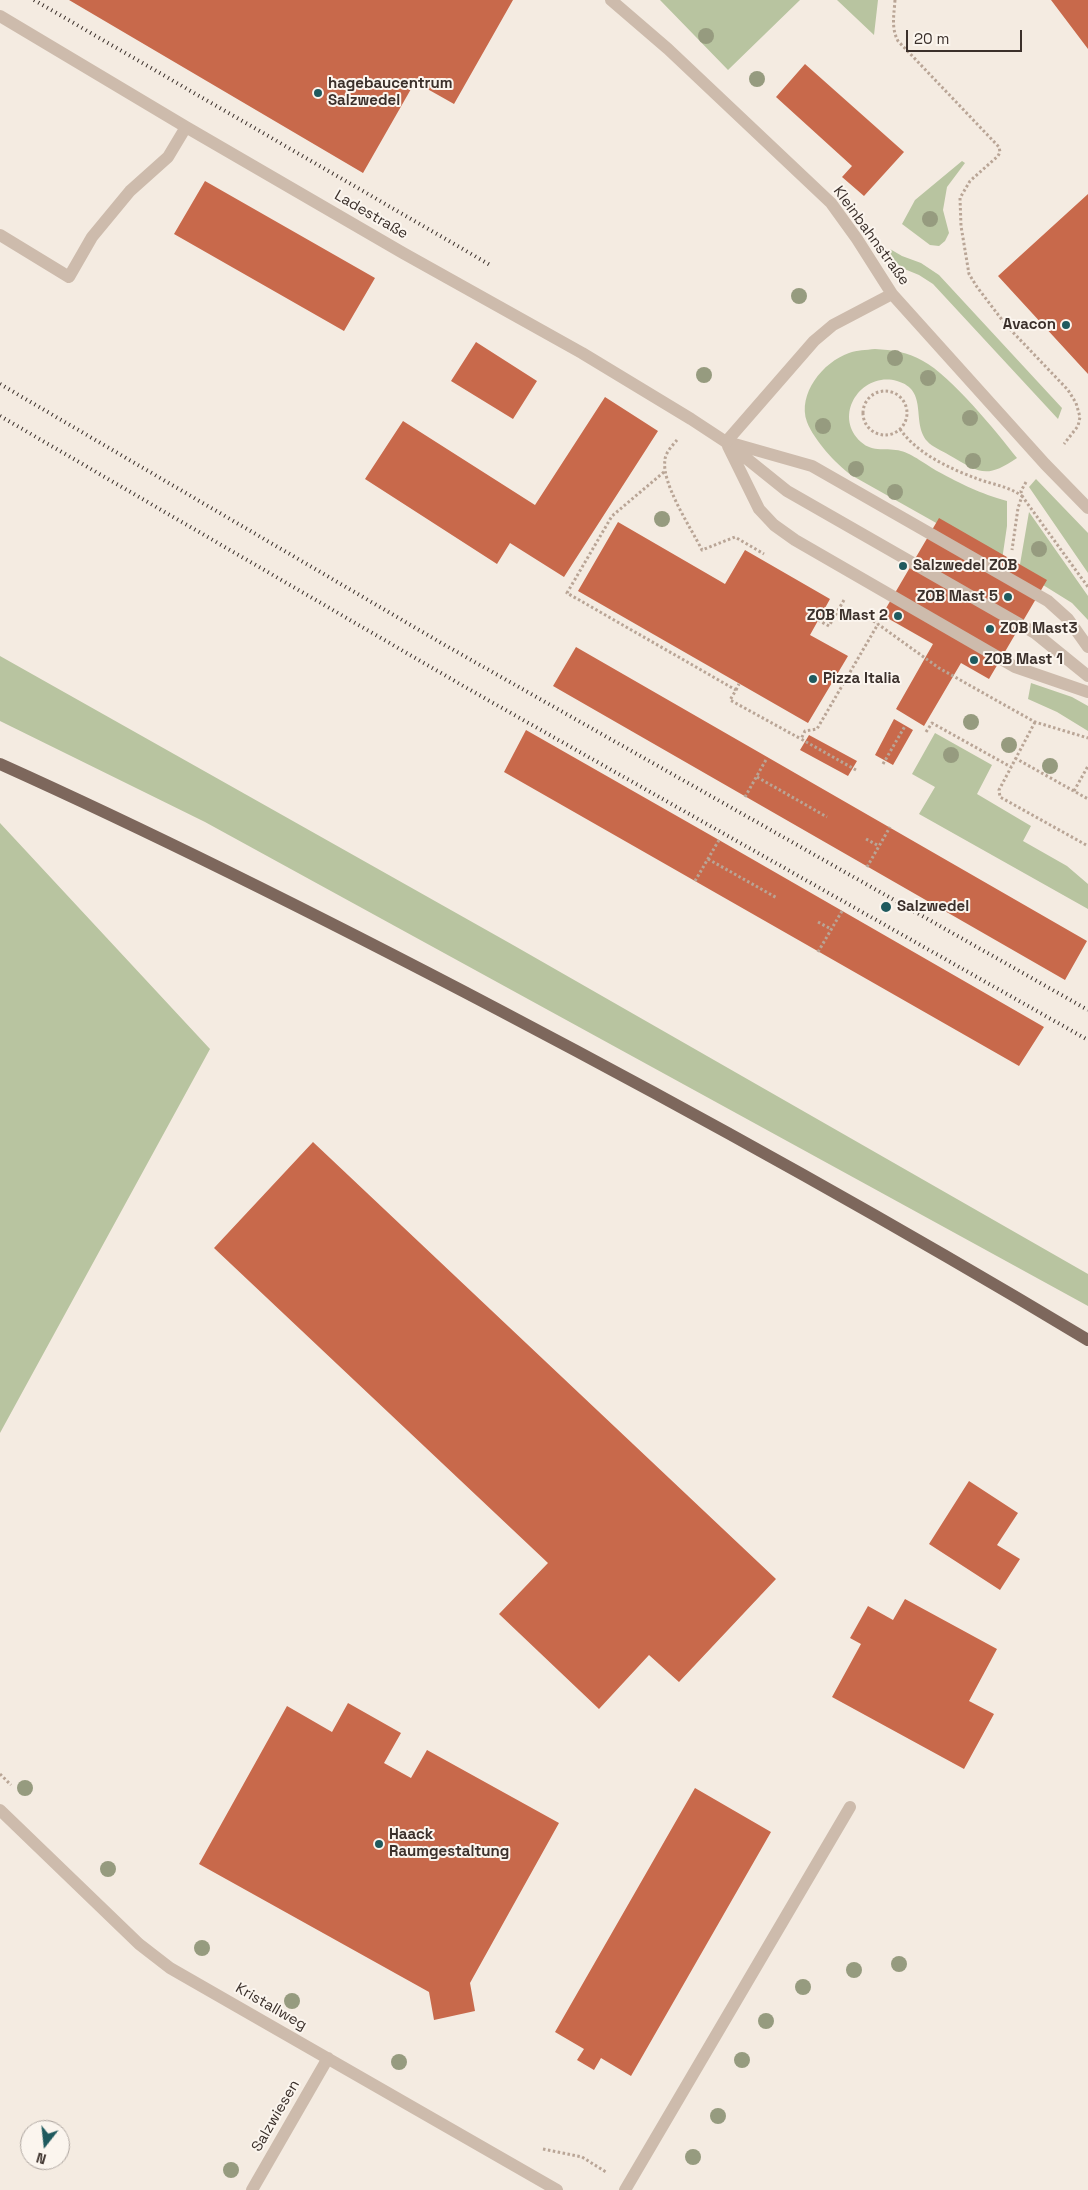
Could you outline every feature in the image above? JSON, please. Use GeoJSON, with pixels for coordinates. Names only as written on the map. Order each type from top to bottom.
{"type":"FeatureCollection","features":[{"type":"Feature","properties":{"kind":"main road"},"geometry":{"type":"LineString","coordinates":[[0,764],[87,803],[288,902],[640,1084],[788,1166],[1088,1340]]}},
{"type":"Feature","properties":{"kind":"street","name":"Kleinbahnstraße"},"geometry":{"type":"LineString","coordinates":[[611,0],[668,49],[831,203],[857,239],[892,294],[1045,464],[1088,508]]}},
{"type":"Feature","properties":{"kind":"street","name":"Ladestraße"},"geometry":{"type":"LineString","coordinates":[[0,16],[403,253],[582,353],[726,442]]}},
{"type":"Feature","properties":{"kind":"street"},"geometry":{"type":"LineString","coordinates":[[0,235],[69,277],[92,237],[130,191],[168,157],[186,127]]}},
{"type":"Feature","properties":{"kind":"street"},"geometry":{"type":"LineString","coordinates":[[726,442],[814,340],[832,325],[892,294]]}},
{"type":"Feature","properties":{"kind":"street"},"geometry":{"type":"LineString","coordinates":[[726,442],[812,466],[1048,601],[1068,619],[1088,647]]}},
{"type":"Feature","properties":{"kind":"street"},"geometry":{"type":"LineString","coordinates":[[726,442],[786,491],[1035,633],[1088,676]]}},
{"type":"Feature","properties":{"kind":"street"},"geometry":{"type":"LineString","coordinates":[[726,442],[759,509],[774,525],[795,540],[1015,666],[1088,692]]}},
{"type":"Feature","properties":{"kind":"street"},"geometry":{"type":"LineString","coordinates":[[627,2187],[850,1807]]}},
{"type":"Feature","properties":{"kind":"street","name":"Kristallweg"},"geometry":{"type":"LineString","coordinates":[[0,1810],[146,1950],[170,1968],[557,2190]]}},
{"type":"Feature","properties":{"kind":"street","name":"Salzwiesen"},"geometry":{"type":"LineString","coordinates":[[252,2190],[328,2058]]}},
{"type":"Feature","properties":{"kind":"path"},"geometry":{"type":"LineString","coordinates":[[895,0],[893,25],[898,41],[998,147],[1000,152],[970,181],[960,198],[961,226],[969,274],[1006,325],[1068,390],[1076,403],[1080,417],[1074,434],[1024,485],[1021,491],[1022,496],[1018,508],[1010,558]]}},
{"type":"Feature","properties":{"kind":"path"},"geometry":{"type":"LineString","coordinates":[[882,391],[897,394],[907,407],[905,422],[900,429],[892,433],[882,434],[874,431],[867,424],[864,415],[864,406],[868,399],[882,391]]}},
{"type":"Feature","properties":{"kind":"path"},"geometry":{"type":"LineString","coordinates":[[900,429],[907,440],[926,453],[978,479],[1010,488],[1022,496],[1088,587]]}},
{"type":"Feature","properties":{"kind":"path"},"geometry":{"type":"LineString","coordinates":[[664,472],[612,516],[567,593],[736,690]]}},
{"type":"Feature","properties":{"kind":"path"},"geometry":{"type":"LineString","coordinates":[[818,620],[829,626],[844,600]]}},
{"type":"Feature","properties":{"kind":"path"},"geometry":{"type":"LineString","coordinates":[[801,740],[805,731],[817,728],[878,624]]}},
{"type":"Feature","properties":{"kind":"path"},"geometry":{"type":"LineString","coordinates":[[939,668],[1035,722],[1088,738]]}},
{"type":"Feature","properties":{"kind":"path"},"geometry":{"type":"LineString","coordinates":[[739,684],[730,700],[856,770]]}},
{"type":"Feature","properties":{"kind":"path"},"geometry":{"type":"LineString","coordinates":[[1035,722],[999,790],[1000,796],[1088,846]]}},
{"type":"Feature","properties":{"kind":"path"},"geometry":{"type":"LineString","coordinates":[[926,732],[932,723],[1011,768]]}},
{"type":"Feature","properties":{"kind":"path"},"geometry":{"type":"LineString","coordinates":[[883,764],[905,726]]}},
{"type":"Feature","properties":{"kind":"path"},"geometry":{"type":"LineString","coordinates":[[745,797],[767,758]]}},
{"type":"Feature","properties":{"kind":"path"},"geometry":{"type":"LineString","coordinates":[[1016,758],[1088,799]]}},
{"type":"Feature","properties":{"kind":"path"},"geometry":{"type":"LineString","coordinates":[[1074,792],[1088,766]]}},
{"type":"Feature","properties":{"kind":"path"},"geometry":{"type":"LineString","coordinates":[[757,776],[827,817]]}},
{"type":"Feature","properties":{"kind":"path"},"geometry":{"type":"LineString","coordinates":[[867,867],[890,827]]}},
{"type":"Feature","properties":{"kind":"path"},"geometry":{"type":"LineString","coordinates":[[866,839],[879,846]]}},
{"type":"Feature","properties":{"kind":"path"},"geometry":{"type":"LineString","coordinates":[[695,881],[718,840]]}},
{"type":"Feature","properties":{"kind":"path"},"geometry":{"type":"LineString","coordinates":[[708,859],[777,898]]}},
{"type":"Feature","properties":{"kind":"path"},"geometry":{"type":"LineString","coordinates":[[818,952],[842,911]]}},
{"type":"Feature","properties":{"kind":"path"},"geometry":{"type":"LineString","coordinates":[[818,922],[831,929]]}},
{"type":"Feature","properties":{"kind":"path"},"geometry":{"type":"LineString","coordinates":[[0,1774],[14,1788]]}},
{"type":"Feature","properties":{"kind":"path"},"geometry":{"type":"LineString","coordinates":[[536,2148],[582,2157],[627,2187]]}},
{"type":"Feature","properties":{"kind":"green space"},"geometry":{"type":"Polygon","coordinates":[[[660,0],[800,0],[728,70],[660,0]]]}},
{"type":"Feature","properties":{"kind":"green space"},"geometry":{"type":"Polygon","coordinates":[[[837,0],[878,0],[874,35],[837,0]]]}},
{"type":"Feature","properties":{"kind":"green space"},"geometry":{"type":"Polygon","coordinates":[[[962,161],[965,163],[947,187],[943,210],[949,233],[945,241],[939,246],[930,245],[902,224],[915,200],[962,161]]]}},
{"type":"Feature","properties":{"kind":"green space"},"geometry":{"type":"Polygon","coordinates":[[[890,249],[921,263],[939,275],[1062,408],[1058,419],[933,284],[919,275],[902,268],[888,254],[890,249]]]}},
{"type":"Feature","properties":{"kind":"green space"},"geometry":{"type":"Polygon","coordinates":[[[875,349],[906,354],[934,368],[973,405],[1017,458],[998,469],[983,471],[968,466],[935,447],[927,441],[922,433],[918,407],[913,392],[907,385],[897,381],[884,380],[872,383],[862,389],[850,409],[849,420],[853,432],[866,445],[875,449],[905,452],[963,485],[1007,501],[1007,526],[1002,560],[851,475],[826,451],[810,429],[805,411],[809,390],[814,380],[839,357],[858,351],[875,349]]]}},
{"type":"Feature","properties":{"kind":"green space"},"geometry":{"type":"Polygon","coordinates":[[[1036,479],[1088,533],[1088,573],[1029,487],[1036,479]]]}},
{"type":"Feature","properties":{"kind":"green space"},"geometry":{"type":"Polygon","coordinates":[[[1029,512],[1088,596],[1088,620],[1072,603],[1019,570],[1029,512]]]}},
{"type":"Feature","properties":{"kind":"green space"},"geometry":{"type":"Polygon","coordinates":[[[0,656],[513,945],[1088,1274],[1088,1306],[205,822],[0,721],[0,656]]]}},
{"type":"Feature","properties":{"kind":"green space"},"geometry":{"type":"Polygon","coordinates":[[[1031,683],[1072,697],[1088,706],[1088,731],[1057,712],[1028,699],[1031,683]]]}},
{"type":"Feature","properties":{"kind":"green space"},"geometry":{"type":"Polygon","coordinates":[[[935,733],[992,765],[977,794],[1031,826],[1023,841],[1067,866],[1088,884],[1088,909],[919,814],[935,787],[912,774],[935,733]]]}},
{"type":"Feature","properties":{"kind":"green space"},"geometry":{"type":"Polygon","coordinates":[[[0,823],[210,1049],[0,1433],[0,823]]]}},
{"type":"Feature","properties":{"kind":"building","name":"hagebaucentrum Salzwedel"},"geometry":{"type":"Polygon","coordinates":[[[69,0],[513,0],[454,104],[415,82],[363,173],[69,0]]]}},
{"type":"Feature","properties":{"kind":"building"},"geometry":{"type":"Polygon","coordinates":[[[1051,0],[1088,0],[1088,49],[1051,0]]]}},
{"type":"Feature","properties":{"kind":"building"},"geometry":{"type":"Polygon","coordinates":[[[805,64],[904,152],[864,196],[842,177],[852,166],[776,97],[805,64]]]}},
{"type":"Feature","properties":{"kind":"building"},"geometry":{"type":"Polygon","coordinates":[[[205,181],[375,278],[344,331],[174,234],[205,181]]]}},
{"type":"Feature","properties":{"kind":"building","name":"Avacon"},"geometry":{"type":"Polygon","coordinates":[[[1088,194],[1088,374],[998,276],[1088,194]]]}},
{"type":"Feature","properties":{"kind":"building"},"geometry":{"type":"Polygon","coordinates":[[[476,342],[537,381],[513,419],[451,381],[476,342]]]}},
{"type":"Feature","properties":{"kind":"building"},"geometry":{"type":"Polygon","coordinates":[[[605,397],[658,431],[564,577],[510,543],[497,564],[365,479],[403,421],[535,505],[605,397]]]}},
{"type":"Feature","properties":{"kind":"building"},"geometry":{"type":"Polygon","coordinates":[[[939,518],[1047,580],[989,679],[961,663],[924,726],[896,709],[933,644],[882,615],[939,518]]]}},
{"type":"Feature","properties":{"kind":"building"},"geometry":{"type":"Polygon","coordinates":[[[618,522],[725,584],[745,550],[830,599],[810,635],[848,656],[808,723],[578,591],[618,522]]]}},
{"type":"Feature","properties":{"kind":"building"},"geometry":{"type":"Polygon","coordinates":[[[576,647],[1087,941],[1065,980],[553,686],[576,647]]]}},
{"type":"Feature","properties":{"kind":"building"},"geometry":{"type":"Polygon","coordinates":[[[894,719],[913,730],[893,765],[875,755],[894,719]]]}},
{"type":"Feature","properties":{"kind":"building"},"geometry":{"type":"Polygon","coordinates":[[[526,730],[1044,1027],[1019,1066],[504,772],[526,730]]]}},
{"type":"Feature","properties":{"kind":"building"},"geometry":{"type":"Polygon","coordinates":[[[809,735],[857,761],[848,776],[800,750],[809,735]]]}},
{"type":"Feature","properties":{"kind":"building"},"geometry":{"type":"Polygon","coordinates":[[[313,1142],[776,1579],[679,1682],[649,1655],[599,1709],[499,1614],[548,1563],[214,1248],[313,1142]]]}},
{"type":"Feature","properties":{"kind":"building"},"geometry":{"type":"Polygon","coordinates":[[[969,1481],[1018,1513],[997,1545],[1020,1559],[1000,1590],[929,1544],[969,1481]]]}},
{"type":"Feature","properties":{"kind":"building"},"geometry":{"type":"Polygon","coordinates":[[[905,1599],[997,1649],[969,1701],[994,1714],[964,1769],[832,1697],[861,1644],[850,1638],[868,1606],[893,1620],[905,1599]]]}},
{"type":"Feature","properties":{"kind":"building","name":"Haack Raumgestaltung"},"geometry":{"type":"Polygon","coordinates":[[[348,1703],[401,1733],[384,1763],[411,1778],[427,1750],[559,1823],[470,1983],[475,2011],[434,2020],[429,1992],[199,1864],[287,1706],[332,1732],[348,1703]]]}},
{"type":"Feature","properties":{"kind":"building"},"geometry":{"type":"Polygon","coordinates":[[[695,1788],[771,1832],[631,2076],[601,2058],[594,2070],[577,2060],[584,2049],[555,2032],[695,1788]]]}},
{"type":"Feature","properties":{"kind":"railway"},"geometry":{"type":"LineString","coordinates":[[34,0],[492,266]]}},
{"type":"Feature","properties":{"kind":"railway"},"geometry":{"type":"LineString","coordinates":[[0,384],[443,644],[1088,1010]]}},
{"type":"Feature","properties":{"kind":"railway"},"geometry":{"type":"LineString","coordinates":[[0,416],[465,687],[1088,1040]]}},
{"type":"Feature","properties":{"kind":"place","name":"hagebaucentrum Salzwedel"},"geometry":{"type":"Point","coordinates":[318,93]}},
{"type":"Feature","properties":{"kind":"place","name":"Avacon"},"geometry":{"type":"Point","coordinates":[1066,325]}},
{"type":"Feature","properties":{"kind":"place","name":"Salzwedel ZOB"},"geometry":{"type":"Point","coordinates":[903,566]}},
{"type":"Feature","properties":{"kind":"place","name":"ZOB Mast 5"},"geometry":{"type":"Point","coordinates":[1008,597]}},
{"type":"Feature","properties":{"kind":"place","name":"ZOB Mast 2"},"geometry":{"type":"Point","coordinates":[898,616]}},
{"type":"Feature","properties":{"kind":"place","name":"ZOB Mast3"},"geometry":{"type":"Point","coordinates":[990,629]}},
{"type":"Feature","properties":{"kind":"place","name":"ZOB Mast 1"},"geometry":{"type":"Point","coordinates":[974,660]}},
{"type":"Feature","properties":{"kind":"place","name":"Pizza Italia"},"geometry":{"type":"Point","coordinates":[813,679]}},
{"type":"Feature","properties":{"kind":"place","name":"Salzwedel"},"geometry":{"type":"Point","coordinates":[886,907]}},
{"type":"Feature","properties":{"kind":"place","name":"Haack Raumgestaltung"},"geometry":{"type":"Point","coordinates":[379,1844]}}]}
